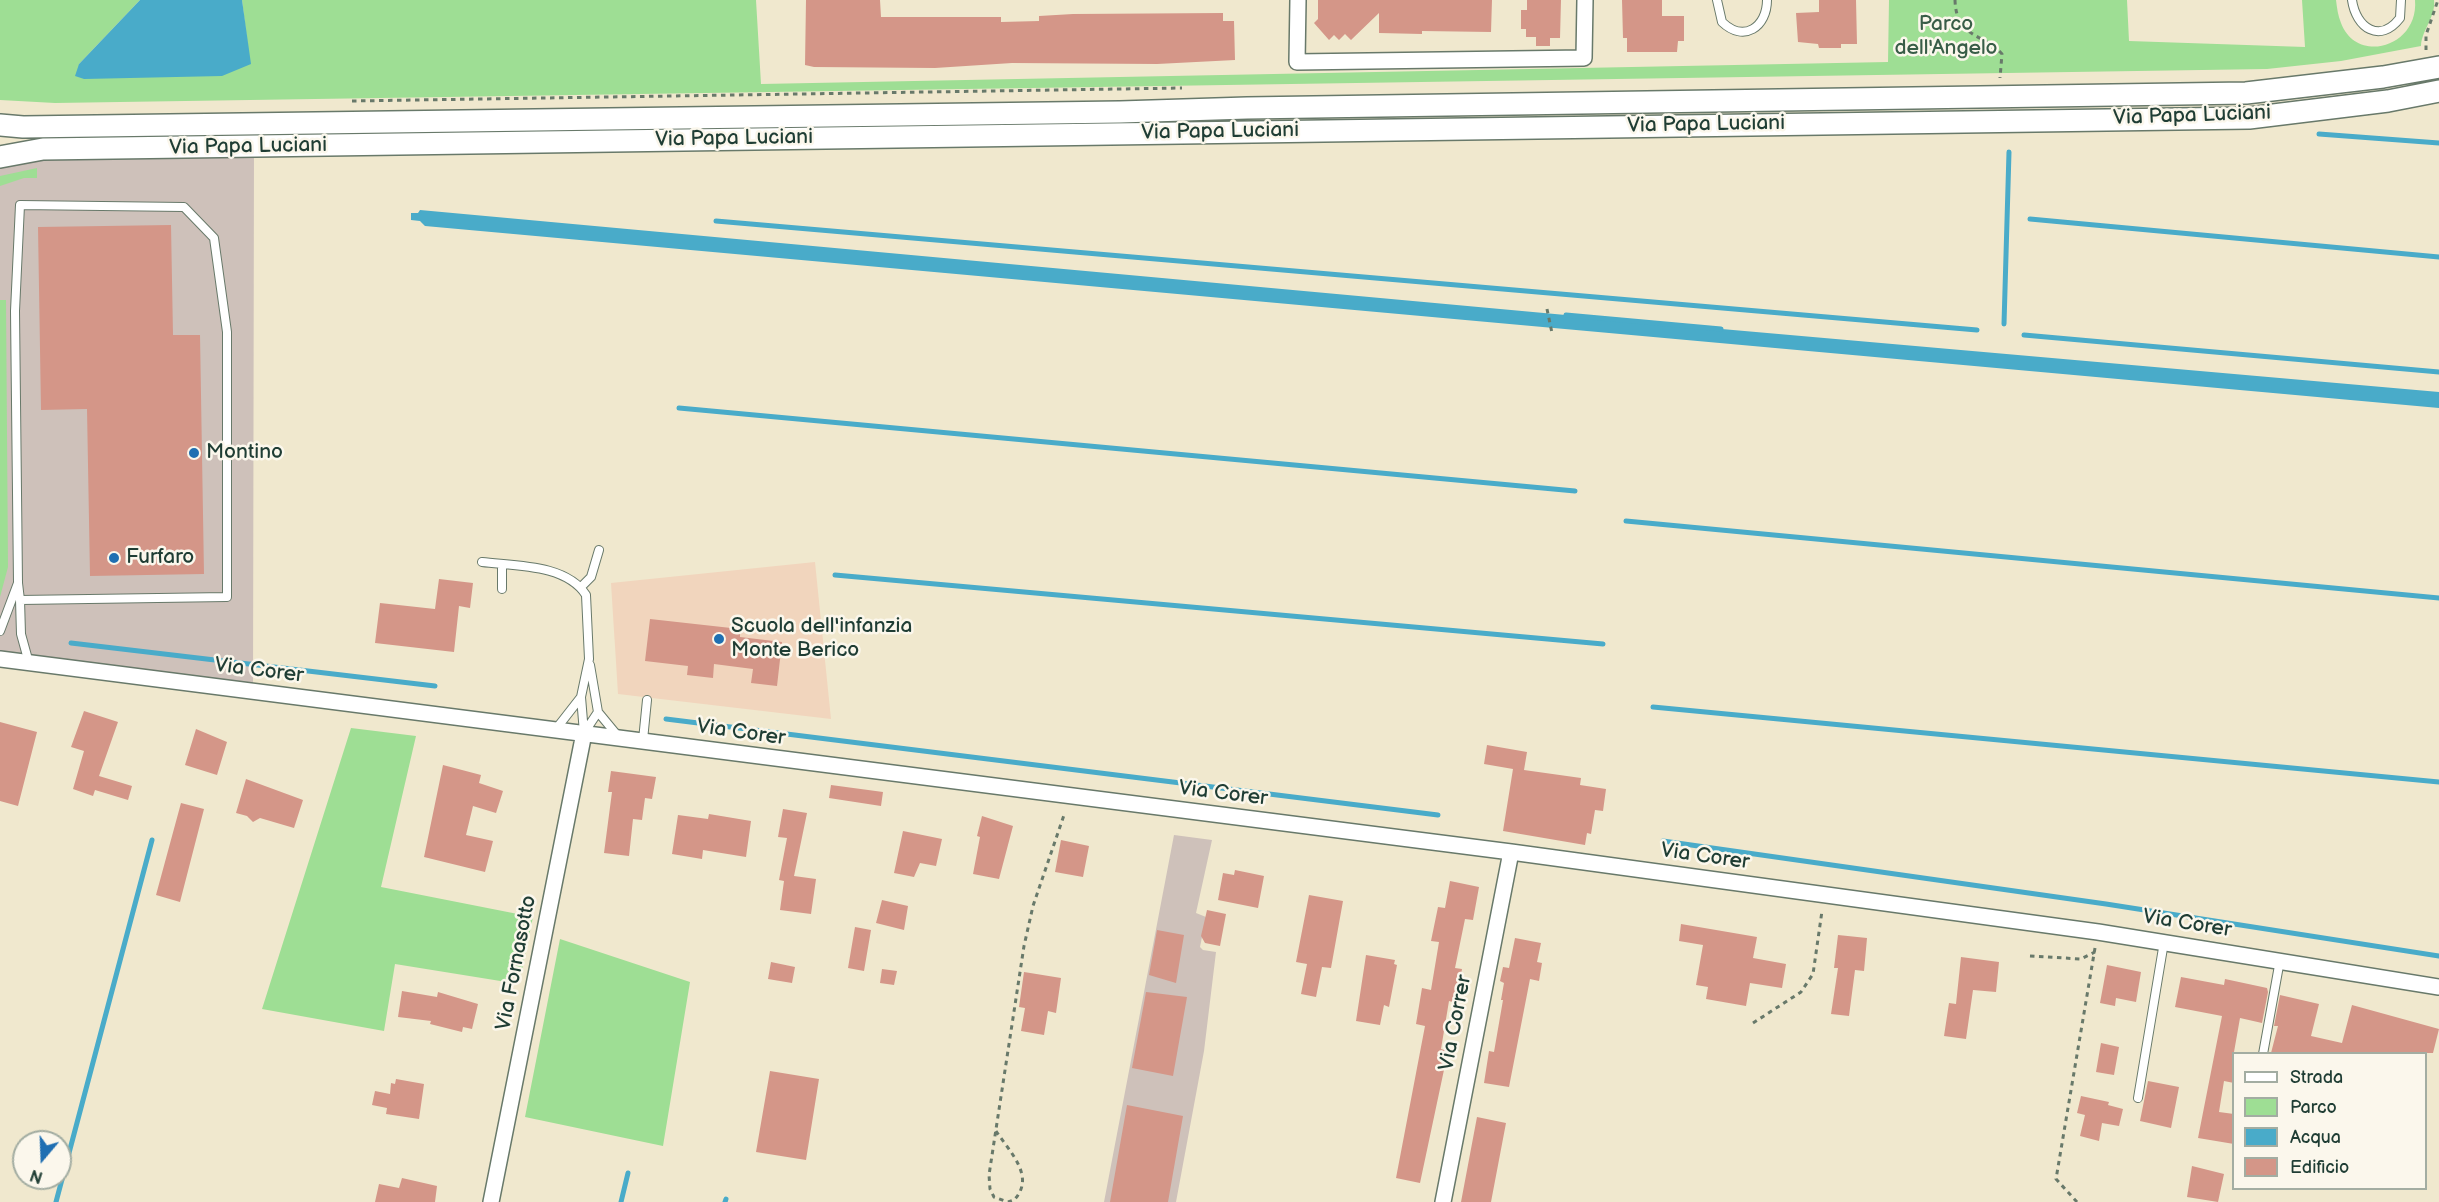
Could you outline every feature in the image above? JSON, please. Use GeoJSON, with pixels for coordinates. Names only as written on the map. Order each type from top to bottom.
{"type":"FeatureCollection","features":[{"type":"Feature","properties":{"kind":"main road","name":"Via Papa Luciani"},"geometry":{"type":"LineString","coordinates":[[0,125],[23,127],[1120,112],[1247,108],[2246,93],[2383,77],[2432,59]]}},
{"type":"Feature","properties":{"kind":"main road","name":"Via Papa Luciani"},"geometry":{"type":"LineString","coordinates":[[0,157],[43,149],[2248,118],[2388,101],[2439,91]]}},
{"type":"Feature","properties":{"kind":"street"},"geometry":{"type":"LineString","coordinates":[[1298,0],[1297,62],[1584,58],[1585,0]]}},
{"type":"Feature","properties":{"kind":"street","name":"Via Corer"},"geometry":{"type":"LineString","coordinates":[[0,659],[618,736],[1511,852],[2098,932],[2439,987]]}},
{"type":"Feature","properties":{"kind":"street","name":"Via Fornasotto"},"geometry":{"type":"LineString","coordinates":[[491,1202],[585,733]]}},
{"type":"Feature","properties":{"kind":"street","name":"Via Correr"},"geometry":{"type":"LineString","coordinates":[[1443,1202],[1511,852]]}},
{"type":"Feature","properties":{"kind":"lane"},"geometry":{"type":"LineString","coordinates":[[1717,0],[1722,22],[1737,32],[1757,27],[1764,19],[1767,0]]}},
{"type":"Feature","properties":{"kind":"lane"},"geometry":{"type":"LineString","coordinates":[[2352,0],[2354,13],[2361,25],[2379,31],[2394,25],[2400,18],[2401,0]]}},
{"type":"Feature","properties":{"kind":"lane"},"geometry":{"type":"LineString","coordinates":[[20,600],[227,597],[228,332],[214,238],[184,207],[20,205],[15,311],[18,584],[21,634],[29,663]]}},
{"type":"Feature","properties":{"kind":"lane"},"geometry":{"type":"LineString","coordinates":[[581,586],[591,577],[599,550]]}},
{"type":"Feature","properties":{"kind":"lane"},"geometry":{"type":"LineString","coordinates":[[482,562],[549,571],[563,575],[581,586],[586,595],[588,608],[588,659],[598,712],[618,736]]}},
{"type":"Feature","properties":{"kind":"lane"},"geometry":{"type":"LineString","coordinates":[[502,564],[502,589]]}},
{"type":"Feature","properties":{"kind":"lane"},"geometry":{"type":"LineString","coordinates":[[0,631],[18,584]]}},
{"type":"Feature","properties":{"kind":"lane"},"geometry":{"type":"LineString","coordinates":[[585,733],[580,697],[588,659]]}},
{"type":"Feature","properties":{"kind":"lane"},"geometry":{"type":"LineString","coordinates":[[556,729],[580,697]]}},
{"type":"Feature","properties":{"kind":"lane"},"geometry":{"type":"LineString","coordinates":[[642,740],[647,700]]}},
{"type":"Feature","properties":{"kind":"lane"},"geometry":{"type":"LineString","coordinates":[[585,733],[598,712]]}},
{"type":"Feature","properties":{"kind":"lane"},"geometry":{"type":"LineString","coordinates":[[2138,1098],[2164,942]]}},
{"type":"Feature","properties":{"kind":"lane"},"geometry":{"type":"LineString","coordinates":[[2264,1052],[2280,960]]}},
{"type":"Feature","properties":{"kind":"path"},"geometry":{"type":"LineString","coordinates":[[1956,0],[1957,19],[1979,41],[1996,47],[2002,54],[1999,79]]}},
{"type":"Feature","properties":{"kind":"path"},"geometry":{"type":"LineString","coordinates":[[2432,59],[2426,35],[2438,0]]}},
{"type":"Feature","properties":{"kind":"path"},"geometry":{"type":"LineString","coordinates":[[1547,309],[1552,333]]}},
{"type":"Feature","properties":{"kind":"path"},"geometry":{"type":"LineString","coordinates":[[996,1131],[1023,1174],[1022,1189],[1014,1200],[1008,1202],[994,1197],[990,1189],[989,1175],[1000,1094],[1033,906],[1070,796]]}},
{"type":"Feature","properties":{"kind":"path"},"geometry":{"type":"LineString","coordinates":[[1753,1023],[1801,992],[1813,974],[1824,895]]}},
{"type":"Feature","properties":{"kind":"path"},"geometry":{"type":"LineString","coordinates":[[2077,1202],[2056,1179],[2098,932]]}},
{"type":"Feature","properties":{"kind":"path"},"geometry":{"type":"LineString","coordinates":[[2030,956],[2081,959],[2095,952]]}},
{"type":"Feature","properties":{"kind":"shaded area"},"geometry":{"type":"Polygon","coordinates":[[[254,147],[253,691],[0,659],[0,157],[254,147]]]}},
{"type":"Feature","properties":{"kind":"shaded area","name":"Scuola dell'infanzia Monte Berico"},"geometry":{"type":"Polygon","coordinates":[[[815,562],[831,719],[618,694],[611,583],[815,562]]]}},
{"type":"Feature","properties":{"kind":"shaded area"},"geometry":{"type":"Polygon","coordinates":[[[1174,835],[1212,840],[1196,913],[1206,917],[1200,947],[1203,950],[1216,952],[1204,1051],[1176,1202],[1104,1202],[1174,835]]]}},
{"type":"Feature","properties":{"kind":"green space","name":"Parco dell'Angelo"},"geometry":{"type":"Polygon","coordinates":[[[0,0],[140,0],[79,64],[250,64],[242,0],[756,0],[761,84],[1888,62],[1889,0],[2127,0],[2129,41],[2305,47],[2302,0],[2336,0],[2340,20],[2349,36],[2360,44],[2372,47],[2386,45],[2398,39],[2414,16],[2415,0],[2434,0],[2434,6],[2421,46],[2341,61],[2267,69],[55,103],[0,100],[0,0]]]}},
{"type":"Feature","properties":{"kind":"green space"},"geometry":{"type":"Polygon","coordinates":[[[37,168],[37,178],[24,178],[0,186],[0,176],[37,168]]]}},
{"type":"Feature","properties":{"kind":"green space"},"geometry":{"type":"Polygon","coordinates":[[[0,300],[6,300],[8,567],[0,597],[0,300]]]}},
{"type":"Feature","properties":{"kind":"green space"},"geometry":{"type":"Polygon","coordinates":[[[351,728],[416,736],[381,887],[533,917],[519,984],[395,964],[384,1031],[262,1009],[351,728]]]}},
{"type":"Feature","properties":{"kind":"green space"},"geometry":{"type":"Polygon","coordinates":[[[560,939],[690,982],[663,1146],[525,1117],[560,939]]]}},
{"type":"Feature","properties":{"kind":"water"},"geometry":{"type":"Polygon","coordinates":[[[140,0],[242,0],[251,64],[222,76],[84,79],[75,76],[79,64],[140,0]]]}},
{"type":"Feature","properties":{"kind":"water"},"geometry":{"type":"Polygon","coordinates":[[[420,210],[1642,322],[2439,392],[2439,408],[425,226],[420,221],[411,220],[411,213],[418,213],[420,210]]]}},
{"type":"Feature","properties":{"kind":"building"},"geometry":{"type":"Polygon","coordinates":[[[806,0],[880,0],[881,17],[1001,17],[1001,22],[1039,21],[1039,16],[1073,14],[1223,13],[1223,21],[1234,21],[1235,60],[1157,64],[1012,63],[935,68],[814,67],[805,65],[806,0]]]}},
{"type":"Feature","properties":{"kind":"building"},"geometry":{"type":"Polygon","coordinates":[[[1318,0],[1492,0],[1491,32],[1379,33],[1379,13],[1351,40],[1345,34],[1339,40],[1334,35],[1329,40],[1314,23],[1318,19],[1318,0]]]}},
{"type":"Feature","properties":{"kind":"building"},"geometry":{"type":"Polygon","coordinates":[[[1527,0],[1561,0],[1560,38],[1550,38],[1550,46],[1536,46],[1536,37],[1526,37],[1526,29],[1521,29],[1521,10],[1527,10],[1527,0]]]}},
{"type":"Feature","properties":{"kind":"building"},"geometry":{"type":"Polygon","coordinates":[[[1622,0],[1662,0],[1662,16],[1684,16],[1684,41],[1678,41],[1677,52],[1627,52],[1627,38],[1623,38],[1622,0]]]}},
{"type":"Feature","properties":{"kind":"building"},"geometry":{"type":"Polygon","coordinates":[[[1819,0],[1856,0],[1857,44],[1841,44],[1841,48],[1819,48],[1818,44],[1798,42],[1796,13],[1819,12],[1819,0]]]}},
{"type":"Feature","properties":{"kind":"building"},"geometry":{"type":"Polygon","coordinates":[[[171,225],[173,335],[200,335],[204,574],[90,576],[87,409],[41,410],[38,227],[171,225]]]}},
{"type":"Feature","properties":{"kind":"building"},"geometry":{"type":"Polygon","coordinates":[[[439,579],[473,583],[470,608],[459,606],[454,652],[375,643],[380,603],[435,609],[439,579]]]}},
{"type":"Feature","properties":{"kind":"building"},"geometry":{"type":"Polygon","coordinates":[[[650,619],[740,629],[740,637],[782,642],[777,686],[751,683],[753,669],[714,664],[713,678],[687,675],[688,666],[645,661],[650,619]]]}},
{"type":"Feature","properties":{"kind":"building"},"geometry":{"type":"Polygon","coordinates":[[[84,711],[118,722],[99,776],[132,786],[128,800],[95,790],[93,796],[73,789],[84,751],[71,747],[84,711]]]}},
{"type":"Feature","properties":{"kind":"building"},"geometry":{"type":"Polygon","coordinates":[[[0,722],[37,732],[18,806],[0,801],[0,722]]]}},
{"type":"Feature","properties":{"kind":"building"},"geometry":{"type":"Polygon","coordinates":[[[196,729],[227,742],[217,775],[185,765],[196,729]]]}},
{"type":"Feature","properties":{"kind":"building"},"geometry":{"type":"Polygon","coordinates":[[[1487,745],[1527,752],[1524,770],[1581,778],[1580,785],[1606,789],[1603,811],[1595,810],[1591,834],[1587,833],[1585,845],[1503,831],[1513,769],[1484,764],[1487,745]]]}},
{"type":"Feature","properties":{"kind":"building"},"geometry":{"type":"Polygon","coordinates":[[[443,765],[481,775],[479,783],[503,791],[496,813],[473,806],[466,835],[493,841],[485,872],[424,857],[443,765]]]}},
{"type":"Feature","properties":{"kind":"building"},"geometry":{"type":"Polygon","coordinates":[[[611,771],[656,777],[652,799],[645,798],[642,820],[633,819],[629,856],[604,853],[612,792],[608,792],[611,771]]]}},
{"type":"Feature","properties":{"kind":"building"},"geometry":{"type":"Polygon","coordinates":[[[246,779],[303,800],[294,828],[260,818],[253,822],[247,816],[236,813],[246,779]]]}},
{"type":"Feature","properties":{"kind":"building"},"geometry":{"type":"Polygon","coordinates":[[[831,785],[883,792],[881,806],[829,798],[831,785]]]}},
{"type":"Feature","properties":{"kind":"building"},"geometry":{"type":"Polygon","coordinates":[[[181,803],[204,809],[180,902],[156,895],[181,803]]]}},
{"type":"Feature","properties":{"kind":"building"},"geometry":{"type":"Polygon","coordinates":[[[783,809],[807,813],[794,876],[816,879],[811,914],[780,910],[784,881],[779,880],[787,838],[778,837],[783,809]]]}},
{"type":"Feature","properties":{"kind":"building"},"geometry":{"type":"Polygon","coordinates":[[[709,814],[751,821],[746,857],[703,850],[702,859],[672,854],[678,815],[708,819],[709,814]]]}},
{"type":"Feature","properties":{"kind":"building"},"geometry":{"type":"Polygon","coordinates":[[[982,816],[1013,826],[999,879],[973,874],[980,837],[977,836],[982,816]]]}},
{"type":"Feature","properties":{"kind":"building"},"geometry":{"type":"Polygon","coordinates":[[[903,831],[942,839],[936,866],[920,863],[914,877],[894,873],[903,831]]]}},
{"type":"Feature","properties":{"kind":"building"},"geometry":{"type":"Polygon","coordinates":[[[1061,840],[1089,846],[1083,877],[1055,872],[1061,840]]]}},
{"type":"Feature","properties":{"kind":"building"},"geometry":{"type":"Polygon","coordinates":[[[1235,870],[1264,876],[1258,908],[1218,900],[1223,873],[1234,875],[1235,870]]]}},
{"type":"Feature","properties":{"kind":"building"},"geometry":{"type":"Polygon","coordinates":[[[1450,881],[1479,887],[1473,920],[1465,919],[1455,968],[1462,969],[1456,1003],[1449,1001],[1441,1049],[1448,1051],[1420,1183],[1396,1178],[1425,1026],[1416,1024],[1422,988],[1431,990],[1439,942],[1431,941],[1438,907],[1445,908],[1450,881]]]}},
{"type":"Feature","properties":{"kind":"building"},"geometry":{"type":"Polygon","coordinates":[[[1309,895],[1343,901],[1331,968],[1322,967],[1316,997],[1301,994],[1307,964],[1296,962],[1309,895]]]}},
{"type":"Feature","properties":{"kind":"building"},"geometry":{"type":"Polygon","coordinates":[[[882,900],[908,906],[904,930],[876,923],[882,900]]]}},
{"type":"Feature","properties":{"kind":"building"},"geometry":{"type":"Polygon","coordinates":[[[1207,910],[1226,914],[1220,946],[1205,943],[1201,936],[1207,910]]]}},
{"type":"Feature","properties":{"kind":"building"},"geometry":{"type":"Polygon","coordinates":[[[1681,924],[1757,937],[1753,958],[1786,964],[1782,988],[1750,983],[1746,1006],[1706,999],[1708,987],[1696,985],[1703,945],[1679,941],[1681,924]]]}},
{"type":"Feature","properties":{"kind":"building"},"geometry":{"type":"Polygon","coordinates":[[[855,927],[871,930],[864,971],[848,968],[855,927]]]}},
{"type":"Feature","properties":{"kind":"building"},"geometry":{"type":"Polygon","coordinates":[[[1157,930],[1184,935],[1176,983],[1149,975],[1157,930]]]}},
{"type":"Feature","properties":{"kind":"building"},"geometry":{"type":"Polygon","coordinates":[[[1838,935],[1867,938],[1864,971],[1855,970],[1849,1016],[1831,1014],[1838,968],[1834,968],[1838,935]]]}},
{"type":"Feature","properties":{"kind":"building"},"geometry":{"type":"Polygon","coordinates":[[[1515,938],[1541,943],[1537,962],[1542,963],[1539,981],[1530,979],[1509,1087],[1484,1083],[1489,1051],[1494,1052],[1503,1000],[1501,1000],[1504,983],[1500,981],[1503,967],[1509,968],[1515,938]]]}},
{"type":"Feature","properties":{"kind":"building"},"geometry":{"type":"Polygon","coordinates":[[[1366,955],[1395,960],[1394,964],[1397,965],[1389,1007],[1384,1005],[1380,1025],[1356,1021],[1366,955]]]}},
{"type":"Feature","properties":{"kind":"building"},"geometry":{"type":"Polygon","coordinates":[[[1961,957],[1999,962],[1996,992],[1973,990],[1966,1039],[1944,1036],[1949,1003],[1956,1004],[1961,957]]]}},
{"type":"Feature","properties":{"kind":"building"},"geometry":{"type":"Polygon","coordinates":[[[771,962],[795,967],[792,983],[768,979],[771,962]]]}},
{"type":"Feature","properties":{"kind":"building"},"geometry":{"type":"Polygon","coordinates":[[[2107,965],[2141,972],[2136,1002],[2116,998],[2115,1006],[2100,1003],[2107,965]]]}},
{"type":"Feature","properties":{"kind":"building"},"geometry":{"type":"Polygon","coordinates":[[[882,969],[897,971],[894,985],[880,983],[882,969]]]}},
{"type":"Feature","properties":{"kind":"building"},"geometry":{"type":"Polygon","coordinates":[[[1024,972],[1061,978],[1056,1013],[1048,1011],[1044,1035],[1021,1031],[1025,1008],[1019,1007],[1024,972]]]}},
{"type":"Feature","properties":{"kind":"building"},"geometry":{"type":"Polygon","coordinates":[[[2181,977],[2224,985],[2225,979],[2267,988],[2262,1023],[2240,1018],[2234,1052],[2232,1052],[2232,1083],[2224,1081],[2219,1112],[2232,1114],[2232,1144],[2198,1138],[2222,1016],[2175,1007],[2181,977]]]}},
{"type":"Feature","properties":{"kind":"building"},"geometry":{"type":"Polygon","coordinates":[[[402,991],[437,997],[438,992],[478,1004],[472,1029],[463,1027],[462,1032],[430,1024],[431,1021],[398,1017],[402,991]]]}},
{"type":"Feature","properties":{"kind":"building"},"geometry":{"type":"Polygon","coordinates":[[[1146,992],[1187,997],[1173,1076],[1132,1068],[1146,992]]]}},
{"type":"Feature","properties":{"kind":"building"},"geometry":{"type":"Polygon","coordinates":[[[2280,995],[2319,1004],[2311,1036],[2342,1043],[2352,1005],[2439,1029],[2433,1053],[2271,1052],[2278,1026],[2274,1026],[2280,995]]]}},
{"type":"Feature","properties":{"kind":"building"},"geometry":{"type":"Polygon","coordinates":[[[2101,1043],[2119,1047],[2114,1075],[2096,1072],[2101,1043]]]}},
{"type":"Feature","properties":{"kind":"building"},"geometry":{"type":"Polygon","coordinates":[[[770,1071],[819,1079],[806,1160],[756,1152],[770,1071]]]}},
{"type":"Feature","properties":{"kind":"building"},"geometry":{"type":"Polygon","coordinates":[[[396,1079],[424,1084],[419,1119],[386,1114],[387,1108],[372,1105],[375,1091],[390,1094],[391,1083],[395,1084],[396,1079]]]}},
{"type":"Feature","properties":{"kind":"building"},"geometry":{"type":"Polygon","coordinates":[[[2148,1081],[2179,1087],[2171,1128],[2140,1121],[2148,1081]]]}},
{"type":"Feature","properties":{"kind":"building"},"geometry":{"type":"Polygon","coordinates":[[[2081,1096],[2109,1102],[2108,1105],[2123,1109],[2119,1126],[2102,1123],[2099,1141],[2080,1136],[2085,1115],[2077,1113],[2081,1096]]]}},
{"type":"Feature","properties":{"kind":"building"},"geometry":{"type":"Polygon","coordinates":[[[1127,1105],[1183,1116],[1168,1202],[1110,1202],[1127,1105]]]}},
{"type":"Feature","properties":{"kind":"building"},"geometry":{"type":"Polygon","coordinates":[[[1477,1117],[1506,1123],[1491,1202],[1461,1202],[1477,1117]]]}},
{"type":"Feature","properties":{"kind":"building"},"geometry":{"type":"Polygon","coordinates":[[[2192,1166],[2224,1174],[2218,1202],[2187,1197],[2192,1166]]]}},
{"type":"Feature","properties":{"kind":"building"},"geometry":{"type":"Polygon","coordinates":[[[402,1178],[437,1186],[435,1202],[375,1202],[379,1184],[399,1188],[402,1178]]]}},
{"type":"Feature","properties":{"kind":"waterway"},"geometry":{"type":"LineString","coordinates":[[2319,134],[2439,143]]}},
{"type":"Feature","properties":{"kind":"waterway"},"geometry":{"type":"LineString","coordinates":[[2004,324],[2009,152]]}},
{"type":"Feature","properties":{"kind":"waterway"},"geometry":{"type":"LineString","coordinates":[[2030,219],[2439,257]]}},
{"type":"Feature","properties":{"kind":"waterway"},"geometry":{"type":"LineString","coordinates":[[716,221],[1977,330]]}},
{"type":"Feature","properties":{"kind":"waterway"},"geometry":{"type":"LineString","coordinates":[[1566,315],[1721,329]]}},
{"type":"Feature","properties":{"kind":"waterway"},"geometry":{"type":"LineString","coordinates":[[2024,335],[2439,372]]}},
{"type":"Feature","properties":{"kind":"waterway"},"geometry":{"type":"LineString","coordinates":[[679,408],[1575,491]]}},
{"type":"Feature","properties":{"kind":"waterway"},"geometry":{"type":"LineString","coordinates":[[1626,521],[2439,598]]}},
{"type":"Feature","properties":{"kind":"waterway"},"geometry":{"type":"LineString","coordinates":[[835,575],[1603,644]]}},
{"type":"Feature","properties":{"kind":"waterway"},"geometry":{"type":"LineString","coordinates":[[71,643],[435,686]]}},
{"type":"Feature","properties":{"kind":"waterway"},"geometry":{"type":"LineString","coordinates":[[1653,707],[2439,782]]}},
{"type":"Feature","properties":{"kind":"waterway"},"geometry":{"type":"LineString","coordinates":[[666,719],[1438,815]]}},
{"type":"Feature","properties":{"kind":"waterway"},"geometry":{"type":"LineString","coordinates":[[56,1202],[152,840]]}},
{"type":"Feature","properties":{"kind":"waterway"},"geometry":{"type":"LineString","coordinates":[[1663,841],[2106,904],[2439,956]]}},
{"type":"Feature","properties":{"kind":"waterway"},"geometry":{"type":"LineString","coordinates":[[621,1202],[628,1173]]}},
{"type":"Feature","properties":{"kind":"place","name":"Montino"},"geometry":{"type":"Point","coordinates":[194,453]}},
{"type":"Feature","properties":{"kind":"place","name":"Furfaro"},"geometry":{"type":"Point","coordinates":[114,558]}},
{"type":"Feature","properties":{"kind":"place","name":"Scuola dell'infanzia Monte Berico"},"geometry":{"type":"Point","coordinates":[719,639]}}]}
